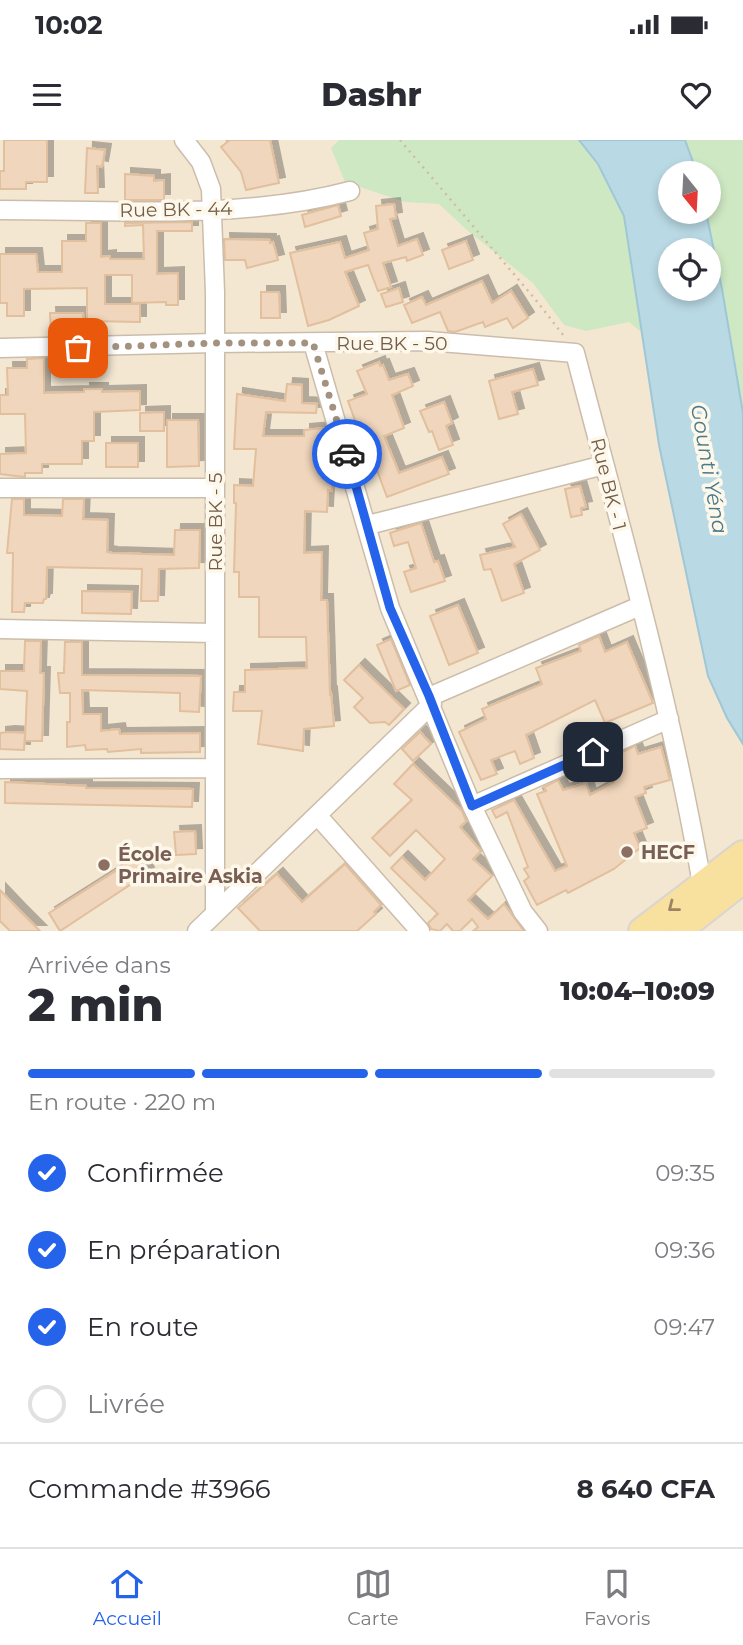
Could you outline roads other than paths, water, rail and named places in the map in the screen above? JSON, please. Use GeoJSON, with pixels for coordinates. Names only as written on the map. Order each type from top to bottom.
{"type":"FeatureCollection","features":[{"type":"Feature","properties":{"kind":"main road"},"geometry":{"type":"LineString","coordinates":[[642,931],[743,854]]}},
{"type":"Feature","properties":{"kind":"main road"},"geometry":{"type":"LineString","coordinates":[[678,931],[743,880]]}},
{"type":"Feature","properties":{"kind":"street","name":"Rue BK - 5"},"geometry":{"type":"LineString","coordinates":[[184,140],[201,162],[207,175],[212,210],[215,343],[215,912]]}},
{"type":"Feature","properties":{"kind":"street","name":"Rue BK - 44"},"geometry":{"type":"LineString","coordinates":[[0,210],[212,210],[319,199],[350,191]]}},
{"type":"Feature","properties":{"kind":"street","name":"Rue BK - 50"},"geometry":{"type":"LineString","coordinates":[[0,348],[428,341],[575,353]]}},
{"type":"Feature","properties":{"kind":"street"},"geometry":{"type":"LineString","coordinates":[[313,343],[390,608],[472,806],[523,912],[538,931]]}},
{"type":"Feature","properties":{"kind":"street","name":"Rue BK - 1"},"geometry":{"type":"LineString","coordinates":[[575,353],[669,719],[702,884]]}},
{"type":"Feature","properties":{"kind":"street"},"geometry":{"type":"LineString","coordinates":[[368,525],[604,466]]}},
{"type":"Feature","properties":{"kind":"street"},"geometry":{"type":"LineString","coordinates":[[0,488],[214,488]]}},
{"type":"Feature","properties":{"kind":"street"},"geometry":{"type":"LineString","coordinates":[[197,931],[317,815],[430,700],[640,606]]}},
{"type":"Feature","properties":{"kind":"street"},"geometry":{"type":"LineString","coordinates":[[0,629],[215,633]]}},
{"type":"Feature","properties":{"kind":"street"},"geometry":{"type":"LineString","coordinates":[[472,806],[669,719]]}},
{"type":"Feature","properties":{"kind":"street"},"geometry":{"type":"LineString","coordinates":[[0,769],[215,768]]}},
{"type":"Feature","properties":{"kind":"street"},"geometry":{"type":"LineString","coordinates":[[317,815],[420,931]]}},
{"type":"Feature","properties":{"kind":"water","name":"Gounti Yéna"},"geometry":{"type":"Polygon","coordinates":[[[579,140],[685,140],[693,161],[658,161],[658,224],[708,224],[711,238],[658,238],[658,301],[721,301],[721,284],[743,413],[743,744],[727,718],[708,676],[659,445],[624,216],[598,164],[579,140]]]}},
{"type":"Feature","properties":{"kind":"place","name":"HECF"},"geometry":{"type":"Point","coordinates":[627,852]}},
{"type":"Feature","properties":{"kind":"place","name":"École Primaire Askia"},"geometry":{"type":"Point","coordinates":[104,865]}}]}
